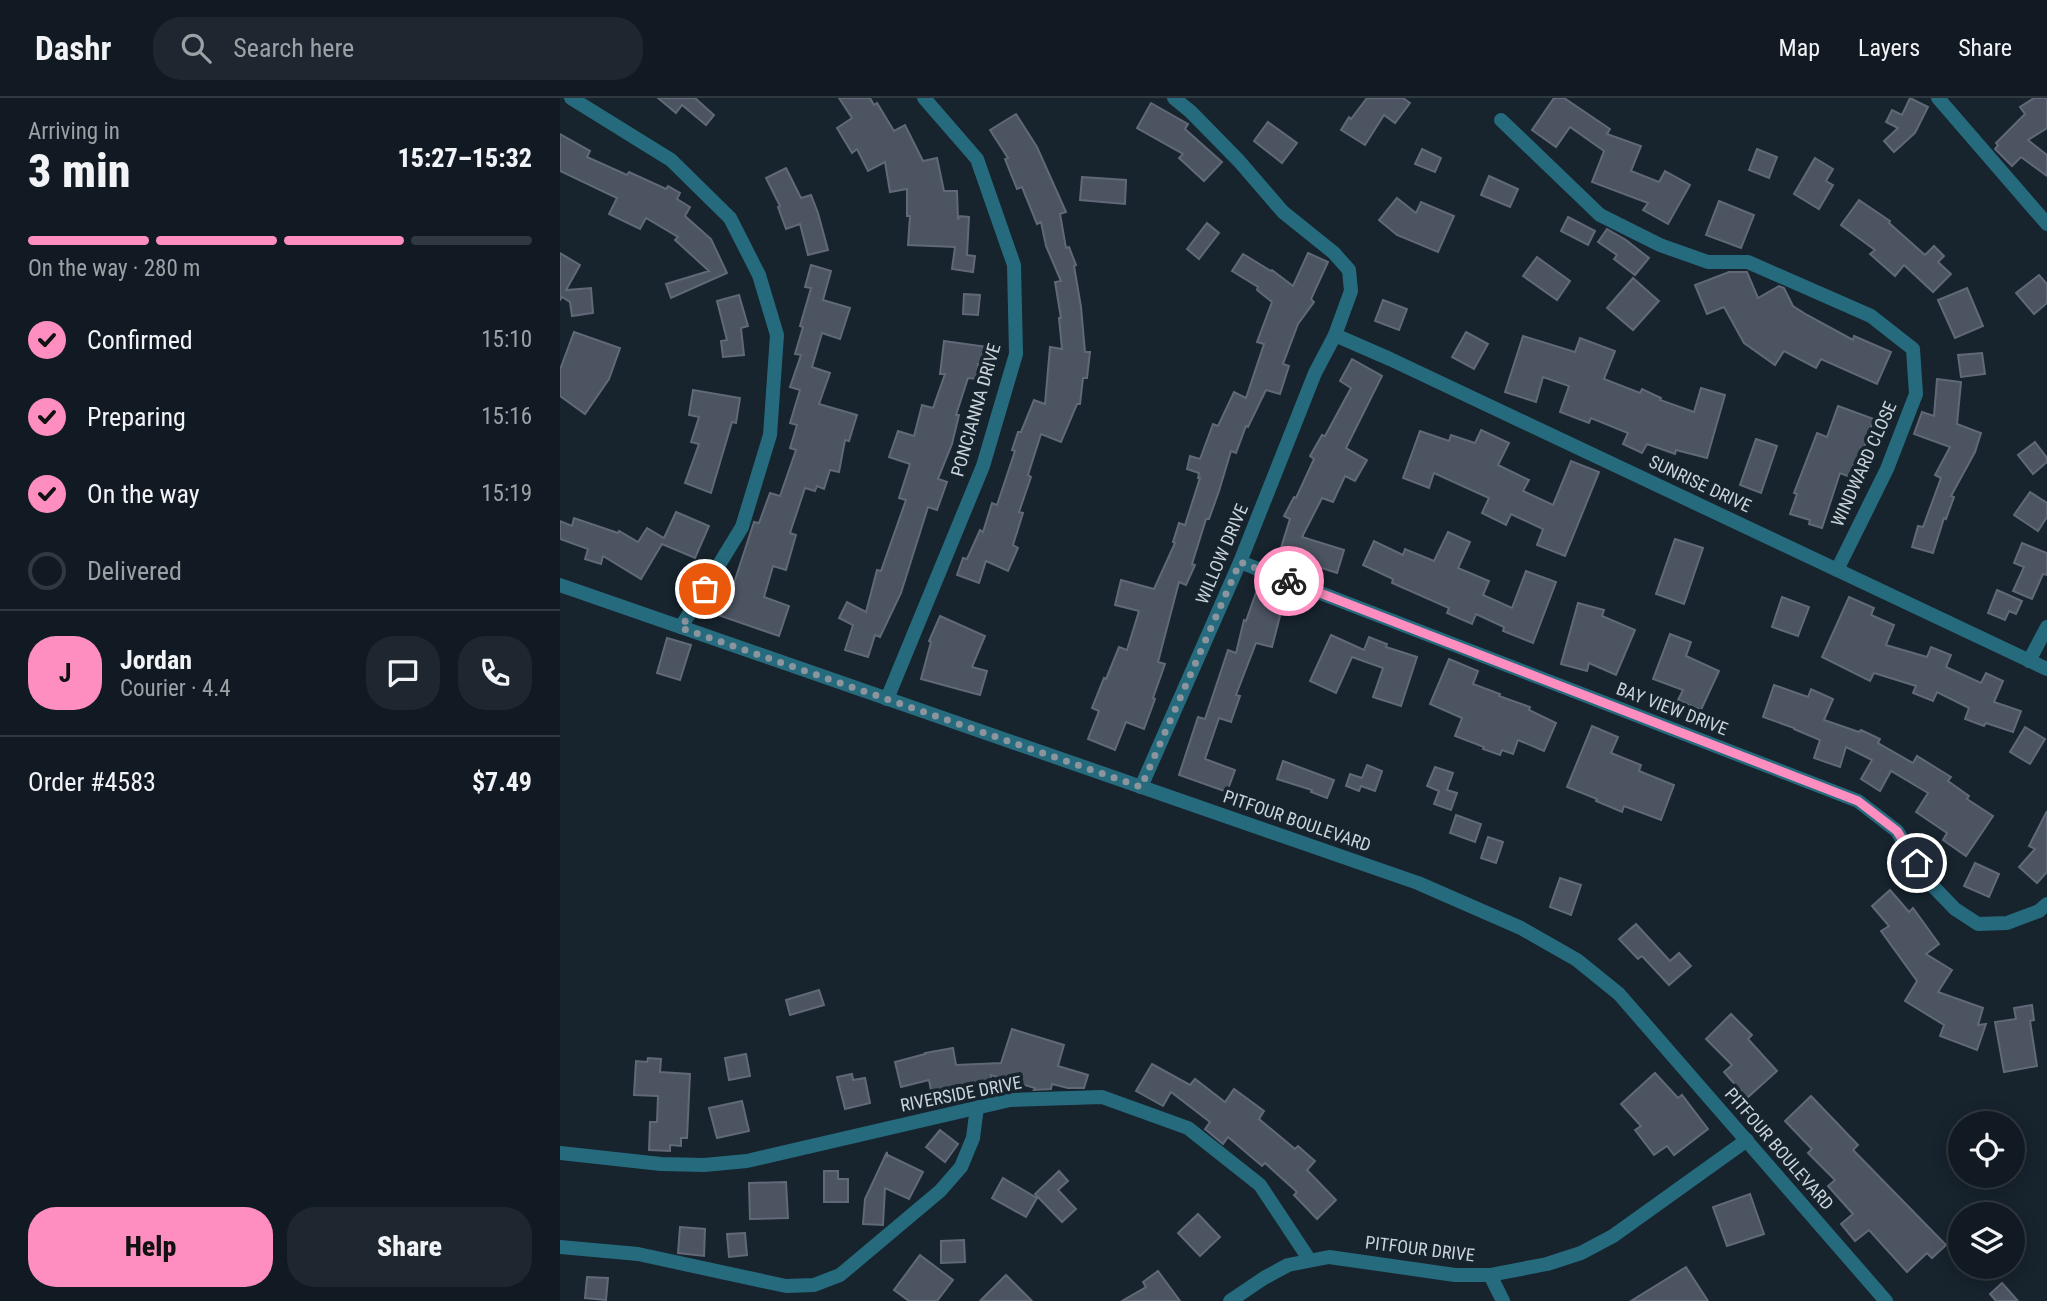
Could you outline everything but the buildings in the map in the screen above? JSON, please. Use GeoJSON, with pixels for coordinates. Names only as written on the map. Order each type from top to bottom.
{"type":"FeatureCollection","features":[{"type":"Feature","properties":{"kind":"street"},"geometry":{"type":"LineString","coordinates":[[571,98],[671,160],[730,218],[759,275],[777,335],[770,435],[742,527],[681,628]]}},
{"type":"Feature","properties":{"kind":"street","name":"PONCIANNA DRIVE"},"geometry":{"type":"LineString","coordinates":[[887,699],[983,466],[1016,354],[1014,265],[977,159],[925,98]]}},
{"type":"Feature","properties":{"kind":"street","name":"WILLOW DRIVE"},"geometry":{"type":"LineString","coordinates":[[1141,787],[1240,562],[1315,373],[1335,335],[1351,291],[1349,270],[1334,253],[1283,212],[1239,161],[1174,98]]}},
{"type":"Feature","properties":{"kind":"street"},"geometry":{"type":"LineString","coordinates":[[1938,98],[2047,224]]}},
{"type":"Feature","properties":{"kind":"street","name":"WINDWARD CLOSE"},"geometry":{"type":"LineString","coordinates":[[1501,120],[1600,215],[1660,245],[1708,262],[1748,262],[1871,316],[1913,349],[1916,394],[1886,469],[1837,569]]}},
{"type":"Feature","properties":{"kind":"street","name":"SUNRISE DRIVE"},"geometry":{"type":"LineString","coordinates":[[1335,335],[2047,669]]}},
{"type":"Feature","properties":{"kind":"street","name":"BAY VIEW DRIVE"},"geometry":{"type":"LineString","coordinates":[[1240,562],[1858,801],[1897,831],[1927,880],[1955,909],[1978,924],[2007,923],[2039,911],[2047,904]]}},
{"type":"Feature","properties":{"kind":"street","name":"PITFOUR BOULEVARD"},"geometry":{"type":"LineString","coordinates":[[560,585],[1418,883],[1521,928],[1577,960],[1619,994],[1886,1301]]}},
{"type":"Feature","properties":{"kind":"street"},"geometry":{"type":"LineString","coordinates":[[2029,660],[2047,627]]}},
{"type":"Feature","properties":{"kind":"street","name":"RIVERSIDE DRIVE"},"geometry":{"type":"LineString","coordinates":[[560,1153],[661,1164],[704,1165],[747,1161],[1010,1100],[1102,1097],[1188,1128],[1260,1185],[1309,1259]]}},
{"type":"Feature","properties":{"kind":"street"},"geometry":{"type":"LineString","coordinates":[[560,1247],[638,1254],[786,1286],[814,1285],[840,1275],[940,1191],[961,1167],[973,1138],[977,1107]]}},
{"type":"Feature","properties":{"kind":"street","name":"PITFOUR DRIVE"},"geometry":{"type":"LineString","coordinates":[[1230,1301],[1288,1265],[1309,1259],[1329,1257],[1455,1275],[1490,1275],[1547,1264],[1581,1252],[1613,1236],[1746,1140]]}},
{"type":"Feature","properties":{"kind":"street"},"geometry":{"type":"LineString","coordinates":[[1490,1275],[1503,1301]]}},
{"type":"Feature","properties":{"kind":"way so far"},"geometry":{"type":"LineString","coordinates":[[705,589],[681,628],[1141,787],[1240,562],[1289,581]]}},
{"type":"Feature","properties":{"kind":"route"},"geometry":{"type":"LineString","coordinates":[[1289,581],[1858,801],[1897,831],[1917,863]]}}]}
